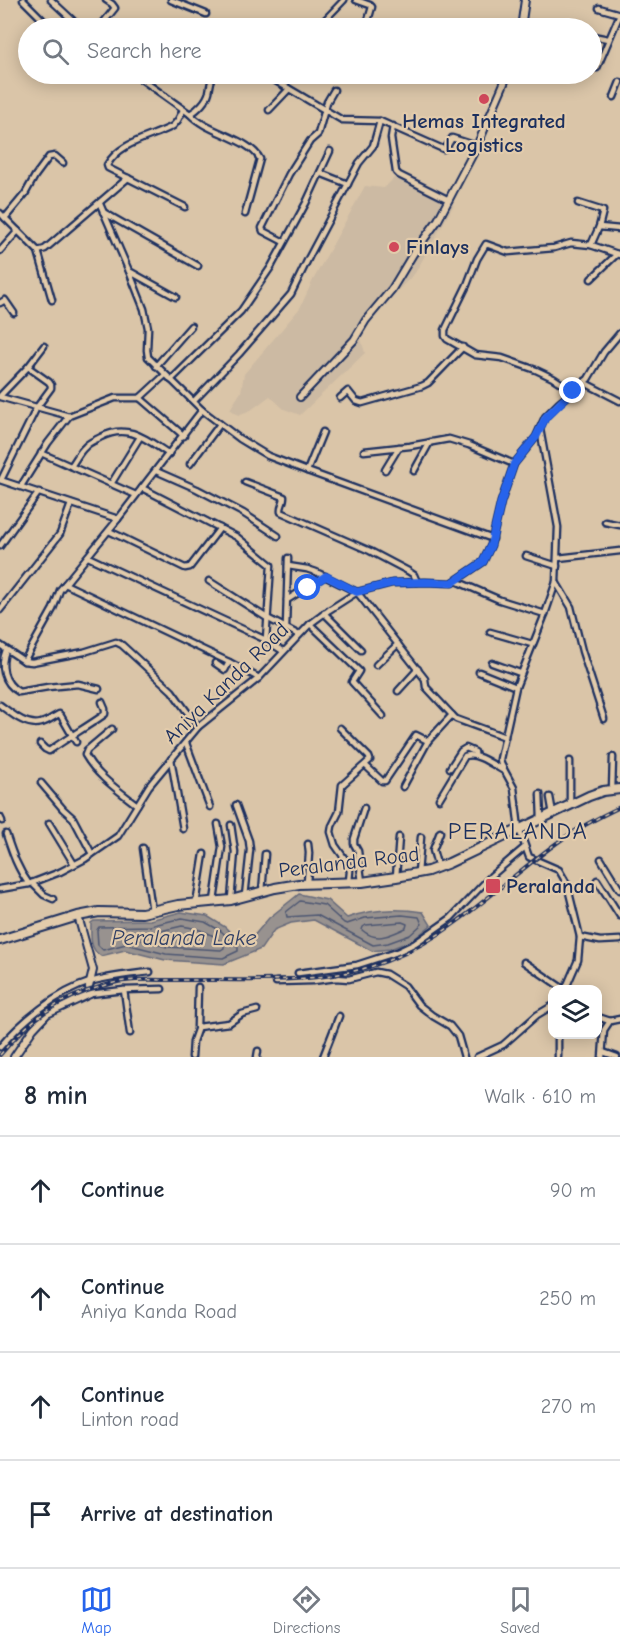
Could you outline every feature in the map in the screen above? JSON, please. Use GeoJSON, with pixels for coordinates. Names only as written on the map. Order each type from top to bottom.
{"type":"FeatureCollection","features":[{"type":"Feature","properties":{"kind":"main road","name":"Peralanda Road"},"geometry":{"type":"LineString","coordinates":[[0,940],[78,916],[99,912],[152,911],[178,905],[231,900],[287,885],[362,882],[418,873],[438,868],[597,793],[616,790]]}},
{"type":"Feature","properties":{"kind":"street"},"geometry":{"type":"LineString","coordinates":[[23,0],[41,18]]}},
{"type":"Feature","properties":{"kind":"street"},"geometry":{"type":"LineString","coordinates":[[51,0],[70,18]]}},
{"type":"Feature","properties":{"kind":"street"},"geometry":{"type":"LineString","coordinates":[[106,0],[115,8],[107,18]]}},
{"type":"Feature","properties":{"kind":"street"},"geometry":{"type":"LineString","coordinates":[[171,0],[206,14]]}},
{"type":"Feature","properties":{"kind":"street"},"geometry":{"type":"LineString","coordinates":[[327,18],[344,0]]}},
{"type":"Feature","properties":{"kind":"street"},"geometry":{"type":"LineString","coordinates":[[356,0],[370,5],[372,8],[369,18]]}},
{"type":"Feature","properties":{"kind":"street"},"geometry":{"type":"LineString","coordinates":[[522,18],[525,0]]}},
{"type":"Feature","properties":{"kind":"street"},"geometry":{"type":"LineString","coordinates":[[599,8],[620,14],[602,55]]}},
{"type":"Feature","properties":{"kind":"street"},"geometry":{"type":"LineString","coordinates":[[602,38],[608,39]]}},
{"type":"Feature","properties":{"kind":"street"},"geometry":{"type":"LineString","coordinates":[[614,97],[620,82]]}},
{"type":"Feature","properties":{"kind":"street"},"geometry":{"type":"LineString","coordinates":[[148,84],[195,120],[240,142],[259,155],[260,159],[245,214]]}},
{"type":"Feature","properties":{"kind":"street"},"geometry":{"type":"LineString","coordinates":[[190,114],[207,99],[210,84]]}},
{"type":"Feature","properties":{"kind":"street"},"geometry":{"type":"LineString","coordinates":[[281,84],[342,120],[380,121],[443,149],[452,138],[477,146]]}},
{"type":"Feature","properties":{"kind":"street"},"geometry":{"type":"LineString","coordinates":[[300,397],[354,340],[366,320],[392,289],[413,254],[438,220],[477,146],[504,84]]}},
{"type":"Feature","properties":{"kind":"street"},"geometry":{"type":"LineString","coordinates":[[269,110],[289,89]]}},
{"type":"Feature","properties":{"kind":"street"},"geometry":{"type":"LineString","coordinates":[[284,242],[263,231],[262,228],[289,174],[310,141],[318,134],[334,90]]}},
{"type":"Feature","properties":{"kind":"street"},"geometry":{"type":"LineString","coordinates":[[183,110],[173,126],[134,142],[110,159],[107,165],[108,168],[185,207]]}},
{"type":"Feature","properties":{"kind":"street"},"geometry":{"type":"LineString","coordinates":[[194,401],[291,294],[359,163],[373,146],[380,121]]}},
{"type":"Feature","properties":{"kind":"street"},"geometry":{"type":"LineString","coordinates":[[393,126],[391,138],[396,172],[449,200]]}},
{"type":"Feature","properties":{"kind":"street"},"geometry":{"type":"LineString","coordinates":[[171,381],[241,310],[271,267],[306,203],[330,151]]}},
{"type":"Feature","properties":{"kind":"street"},"geometry":{"type":"LineString","coordinates":[[5,218],[50,158],[55,156],[63,163]]}},
{"type":"Feature","properties":{"kind":"street"},"geometry":{"type":"LineString","coordinates":[[320,173],[348,184]]}},
{"type":"Feature","properties":{"kind":"street"},"geometry":{"type":"LineString","coordinates":[[38,251],[45,249],[128,178]]}},
{"type":"Feature","properties":{"kind":"street"},"geometry":{"type":"LineString","coordinates":[[578,203],[603,211],[591,245]]}},
{"type":"Feature","properties":{"kind":"street"},"geometry":{"type":"LineString","coordinates":[[100,204],[144,309],[148,327],[148,357],[202,410],[240,439],[268,456],[493,539]]}},
{"type":"Feature","properties":{"kind":"street"},"geometry":{"type":"LineString","coordinates":[[103,212],[198,266]]}},
{"type":"Feature","properties":{"kind":"street"},"geometry":{"type":"LineString","coordinates":[[0,213],[38,251],[52,300]]}},
{"type":"Feature","properties":{"kind":"street"},"geometry":{"type":"LineString","coordinates":[[599,227],[620,229]]}},
{"type":"Feature","properties":{"kind":"street"},"geometry":{"type":"LineString","coordinates":[[0,251],[18,231]]}},
{"type":"Feature","properties":{"kind":"street"},"geometry":{"type":"LineString","coordinates":[[573,391],[553,378],[502,357],[475,355],[447,339],[445,330],[486,244],[508,252],[554,248],[571,243],[591,245],[619,255],[591,279]]}},
{"type":"Feature","properties":{"kind":"street"},"geometry":{"type":"LineString","coordinates":[[129,271],[176,297]]}},
{"type":"Feature","properties":{"kind":"street"},"geometry":{"type":"LineString","coordinates":[[0,303],[5,300],[14,313]]}},
{"type":"Feature","properties":{"kind":"street"},"geometry":{"type":"LineString","coordinates":[[156,366],[191,326]]}},
{"type":"Feature","properties":{"kind":"street"},"geometry":{"type":"LineString","coordinates":[[456,581],[483,562],[493,539],[501,502],[514,464],[531,444],[546,417],[588,379],[604,352],[620,333]]}},
{"type":"Feature","properties":{"kind":"street"},"geometry":{"type":"LineString","coordinates":[[44,346],[0,397],[69,416]]}},
{"type":"Feature","properties":{"kind":"street"},"geometry":{"type":"LineString","coordinates":[[340,398],[348,391],[356,401],[362,403],[422,386],[428,383],[463,347]]}},
{"type":"Feature","properties":{"kind":"street"},"geometry":{"type":"LineString","coordinates":[[28,367],[51,385],[51,388],[37,407],[1,480],[118,519]]}},
{"type":"Feature","properties":{"kind":"street"},"geometry":{"type":"LineString","coordinates":[[140,398],[165,375]]}},
{"type":"Feature","properties":{"kind":"street"},"geometry":{"type":"LineString","coordinates":[[585,381],[620,401]]}},
{"type":"Feature","properties":{"kind":"street"},"geometry":{"type":"LineString","coordinates":[[21,486],[41,453],[69,416],[115,398],[140,398],[184,436]]}},
{"type":"Feature","properties":{"kind":"street"},"geometry":{"type":"LineString","coordinates":[[24,662],[53,609],[60,590],[184,436],[202,410]]}},
{"type":"Feature","properties":{"kind":"street"},"geometry":{"type":"LineString","coordinates":[[190,464],[220,424]]}},
{"type":"Feature","properties":{"kind":"street"},"geometry":{"type":"LineString","coordinates":[[540,429],[558,527],[556,582],[520,673],[500,759],[514,788],[519,829],[524,848],[529,857],[559,870],[567,884],[580,937],[578,960],[567,985]]}},
{"type":"Feature","properties":{"kind":"street"},"geometry":{"type":"LineString","coordinates":[[71,466],[85,445],[110,433],[121,431],[140,437],[169,454]]}},
{"type":"Feature","properties":{"kind":"street"},"geometry":{"type":"LineString","coordinates":[[307,471],[323,432]]}},
{"type":"Feature","properties":{"kind":"street"},"geometry":{"type":"LineString","coordinates":[[111,484],[140,437]]}},
{"type":"Feature","properties":{"kind":"street"},"geometry":{"type":"LineString","coordinates":[[364,451],[449,439],[514,464]]}},
{"type":"Feature","properties":{"kind":"street"},"geometry":{"type":"LineString","coordinates":[[414,471],[430,442]]}},
{"type":"Feature","properties":{"kind":"street"},"geometry":{"type":"LineString","coordinates":[[385,470],[399,447]]}},
{"type":"Feature","properties":{"kind":"street"},"geometry":{"type":"LineString","coordinates":[[41,453],[136,495]]}},
{"type":"Feature","properties":{"kind":"street"},"geometry":{"type":"LineString","coordinates":[[156,471],[243,513],[278,536]]}},
{"type":"Feature","properties":{"kind":"street"},"geometry":{"type":"LineString","coordinates":[[245,482],[284,497],[281,512],[370,551],[408,571],[414,575],[417,582]]}},
{"type":"Feature","properties":{"kind":"street"},"geometry":{"type":"LineString","coordinates":[[142,488],[237,537],[272,565],[266,640]]}},
{"type":"Feature","properties":{"kind":"street"},"geometry":{"type":"LineString","coordinates":[[0,546],[39,492]]}},
{"type":"Feature","properties":{"kind":"street"},"geometry":{"type":"LineString","coordinates":[[0,610],[60,534],[71,504]]}},
{"type":"Feature","properties":{"kind":"street"},"geometry":{"type":"LineString","coordinates":[[605,522],[620,525]]}},
{"type":"Feature","properties":{"kind":"street"},"geometry":{"type":"LineString","coordinates":[[109,531],[185,568],[190,567],[220,528]]}},
{"type":"Feature","properties":{"kind":"street"},"geometry":{"type":"LineString","coordinates":[[558,558],[620,552]]}},
{"type":"Feature","properties":{"kind":"street"},"geometry":{"type":"LineString","coordinates":[[526,555],[557,566]]}},
{"type":"Feature","properties":{"kind":"street"},"geometry":{"type":"LineString","coordinates":[[88,556],[266,640],[283,651]]}},
{"type":"Feature","properties":{"kind":"street"},"geometry":{"type":"LineString","coordinates":[[286,628],[288,558]]}},
{"type":"Feature","properties":{"kind":"street"},"geometry":{"type":"LineString","coordinates":[[288,566],[307,569],[326,576],[357,592],[418,669],[425,679],[426,687],[456,719],[505,738]]}},
{"type":"Feature","properties":{"kind":"street"},"geometry":{"type":"LineString","coordinates":[[287,600],[326,576]]}},
{"type":"Feature","properties":{"kind":"street"},"geometry":{"type":"LineString","coordinates":[[209,581],[267,618],[299,635]]}},
{"type":"Feature","properties":{"kind":"street"},"geometry":{"type":"LineString","coordinates":[[456,581],[500,600],[545,614]]}},
{"type":"Feature","properties":{"kind":"street","name":"Aniya Kanda Road"},"geometry":{"type":"LineString","coordinates":[[0,889],[31,883],[74,864],[118,837],[148,786],[185,742],[198,728],[259,678],[310,624],[324,613],[357,592],[392,583],[452,583],[456,581]]}},
{"type":"Feature","properties":{"kind":"street"},"geometry":{"type":"LineString","coordinates":[[556,582],[571,607],[582,651],[604,719]]}},
{"type":"Feature","properties":{"kind":"street"},"geometry":{"type":"LineString","coordinates":[[65,584],[259,678]]}},
{"type":"Feature","properties":{"kind":"street"},"geometry":{"type":"LineString","coordinates":[[324,613],[361,650]]}},
{"type":"Feature","properties":{"kind":"street"},"geometry":{"type":"LineString","coordinates":[[310,624],[359,671],[352,682],[383,716]]}},
{"type":"Feature","properties":{"kind":"street"},"geometry":{"type":"LineString","coordinates":[[490,632],[532,644]]}},
{"type":"Feature","properties":{"kind":"street"},"geometry":{"type":"LineString","coordinates":[[0,645],[24,662],[32,662],[84,652],[116,642],[172,691],[198,728]]}},
{"type":"Feature","properties":{"kind":"street"},"geometry":{"type":"LineString","coordinates":[[376,665],[398,644]]}},
{"type":"Feature","properties":{"kind":"street"},"geometry":{"type":"LineString","coordinates":[[6,650],[2,658],[2,665],[7,682],[19,692],[78,684],[99,689]]}},
{"type":"Feature","properties":{"kind":"street"},"geometry":{"type":"LineString","coordinates":[[215,663],[225,670],[229,662]]}},
{"type":"Feature","properties":{"kind":"street"},"geometry":{"type":"LineString","coordinates":[[492,663],[520,673]]}},
{"type":"Feature","properties":{"kind":"street"},"geometry":{"type":"LineString","coordinates":[[398,690],[418,669]]}},
{"type":"Feature","properties":{"kind":"street"},"geometry":{"type":"LineString","coordinates":[[479,672],[516,687]]}},
{"type":"Feature","properties":{"kind":"street"},"geometry":{"type":"LineString","coordinates":[[40,744],[49,751],[105,714],[102,702]]}},
{"type":"Feature","properties":{"kind":"street"},"geometry":{"type":"LineString","coordinates":[[0,705],[34,724],[45,722],[59,714],[76,742]]}},
{"type":"Feature","properties":{"kind":"street"},"geometry":{"type":"LineString","coordinates":[[404,787],[428,741],[452,715]]}},
{"type":"Feature","properties":{"kind":"street"},"geometry":{"type":"LineString","coordinates":[[340,728],[370,760],[342,785],[339,812],[332,826],[331,832],[335,845],[347,862],[350,871],[349,882]]}},
{"type":"Feature","properties":{"kind":"street"},"geometry":{"type":"LineString","coordinates":[[112,729],[87,750],[85,755],[93,768],[110,785],[137,805]]}},
{"type":"Feature","properties":{"kind":"street"},"geometry":{"type":"LineString","coordinates":[[409,731],[428,741]]}},
{"type":"Feature","properties":{"kind":"street"},"geometry":{"type":"LineString","coordinates":[[365,765],[382,781],[385,781],[416,735]]}},
{"type":"Feature","properties":{"kind":"street"},"geometry":{"type":"LineString","coordinates":[[185,742],[210,807]]}},
{"type":"Feature","properties":{"kind":"street"},"geometry":{"type":"LineString","coordinates":[[450,768],[461,751],[466,748],[474,752],[474,755]]}},
{"type":"Feature","properties":{"kind":"street"},"geometry":{"type":"LineString","coordinates":[[439,799],[465,756],[469,754],[506,772]]}},
{"type":"Feature","properties":{"kind":"street"},"geometry":{"type":"LineString","coordinates":[[612,757],[616,790]]}},
{"type":"Feature","properties":{"kind":"street"},"geometry":{"type":"LineString","coordinates":[[171,759],[183,829]]}},
{"type":"Feature","properties":{"kind":"street"},"geometry":{"type":"LineString","coordinates":[[570,761],[570,806]]}},
{"type":"Feature","properties":{"kind":"street"},"geometry":{"type":"LineString","coordinates":[[41,783],[73,818],[92,854]]}},
{"type":"Feature","properties":{"kind":"street"},"geometry":{"type":"LineString","coordinates":[[540,794],[541,819]]}},
{"type":"Feature","properties":{"kind":"street"},"geometry":{"type":"LineString","coordinates":[[550,797],[553,814]]}},
{"type":"Feature","properties":{"kind":"street"},"geometry":{"type":"LineString","coordinates":[[236,805],[250,850],[245,897]]}},
{"type":"Feature","properties":{"kind":"street"},"geometry":{"type":"LineString","coordinates":[[362,882],[354,839],[364,808]]}},
{"type":"Feature","properties":{"kind":"street"},"geometry":{"type":"LineString","coordinates":[[49,823],[74,864]]}},
{"type":"Feature","properties":{"kind":"street"},"geometry":{"type":"LineString","coordinates":[[214,903],[222,847],[218,824]]}},
{"type":"Feature","properties":{"kind":"street"},"geometry":{"type":"LineString","coordinates":[[231,825],[235,852],[231,900]]}},
{"type":"Feature","properties":{"kind":"street"},"geometry":{"type":"LineString","coordinates":[[438,868],[433,850],[440,832]]}},
{"type":"Feature","properties":{"kind":"street"},"geometry":{"type":"LineString","coordinates":[[6,834],[20,873],[44,895],[53,899]]}},
{"type":"Feature","properties":{"kind":"street"},"geometry":{"type":"LineString","coordinates":[[396,878],[399,837]]}},
{"type":"Feature","properties":{"kind":"street"},"geometry":{"type":"LineString","coordinates":[[418,873],[421,837]]}},
{"type":"Feature","properties":{"kind":"street"},"geometry":{"type":"LineString","coordinates":[[307,883],[308,844]]}},
{"type":"Feature","properties":{"kind":"street"},"geometry":{"type":"LineString","coordinates":[[143,848],[152,911]]}},
{"type":"Feature","properties":{"kind":"street"},"geometry":{"type":"LineString","coordinates":[[298,973],[357,964],[397,952],[414,944],[451,918],[491,876],[524,848]]}},
{"type":"Feature","properties":{"kind":"street"},"geometry":{"type":"LineString","coordinates":[[262,892],[265,854]]}},
{"type":"Feature","properties":{"kind":"street"},"geometry":{"type":"LineString","coordinates":[[196,904],[204,855]]}},
{"type":"Feature","properties":{"kind":"street"},"geometry":{"type":"LineString","coordinates":[[601,859],[620,890]]}},
{"type":"Feature","properties":{"kind":"street"},"geometry":{"type":"LineString","coordinates":[[597,880],[620,916]]}},
{"type":"Feature","properties":{"kind":"street"},"geometry":{"type":"LineString","coordinates":[[78,916],[93,970],[90,994]]}},
{"type":"Feature","properties":{"kind":"street"},"geometry":{"type":"LineString","coordinates":[[580,937],[600,941],[620,940]]}},
{"type":"Feature","properties":{"kind":"street"},"geometry":{"type":"LineString","coordinates":[[524,962],[558,985]]}},
{"type":"Feature","properties":{"kind":"street"},"geometry":{"type":"LineString","coordinates":[[0,1047],[20,1026],[62,996],[91,982],[150,972]]}},
{"type":"Feature","properties":{"kind":"street"},"geometry":{"type":"LineString","coordinates":[[276,982],[349,979],[376,972],[386,974],[405,986],[419,1005],[450,1026],[458,1036],[464,1057]]}},
{"type":"Feature","properties":{"kind":"street"},"geometry":{"type":"LineString","coordinates":[[192,1057],[197,1027],[198,987]]}},
{"type":"Feature","properties":{"kind":"street"},"geometry":{"type":"LineString","coordinates":[[14,1057],[33,1029],[47,1014],[90,994],[162,989]]}},
{"type":"Feature","properties":{"kind":"street"},"geometry":{"type":"LineString","coordinates":[[124,990],[130,1033]]}},
{"type":"Feature","properties":{"kind":"street"},"geometry":{"type":"LineString","coordinates":[[477,1057],[503,1045],[537,1015],[548,1008]]}},
{"type":"Feature","properties":{"kind":"street"},"geometry":{"type":"LineString","coordinates":[[197,1027],[229,1023],[242,1014],[257,1010]]}},
{"type":"Feature","properties":{"kind":"street"},"geometry":{"type":"LineString","coordinates":[[323,1057],[339,1016]]}},
{"type":"Feature","properties":{"kind":"street"},"geometry":{"type":"LineString","coordinates":[[602,1019],[609,1021],[620,1019]]}},
{"type":"Feature","properties":{"kind":"street"},"geometry":{"type":"LineString","coordinates":[[609,1021],[604,1030],[602,1054],[617,1057]]}},
{"type":"Feature","properties":{"kind":"street"},"geometry":{"type":"LineString","coordinates":[[558,1039],[558,1057]]}},
{"type":"Feature","properties":{"kind":"shaded area"},"geometry":{"type":"Polygon","coordinates":[[[394,178],[454,205],[415,273],[369,320],[361,339],[365,353],[300,415],[284,409],[270,396],[251,410],[238,415],[230,409],[241,392],[244,374],[300,308],[365,186],[384,188],[394,178]]]}},
{"type":"Feature","properties":{"kind":"water","name":"Peralanda Lake"},"geometry":{"type":"Polygon","coordinates":[[[299,894],[327,900],[347,918],[375,911],[413,911],[423,912],[431,925],[413,940],[390,949],[372,951],[314,920],[291,923],[274,930],[261,949],[224,964],[165,960],[125,950],[101,956],[94,950],[91,923],[94,921],[150,920],[181,912],[207,916],[225,927],[239,941],[252,938],[269,918],[299,894]]]}},
{"type":"Feature","properties":{"kind":"railway"},"geometry":{"type":"LineString","coordinates":[[0,1055],[22,1031],[58,1004],[87,991],[117,982],[297,979],[346,973],[397,957],[447,929],[561,840],[620,807]]}},
{"type":"Feature","properties":{"kind":"place","name":"Hemas Integrated Logistics"},"geometry":{"type":"Point","coordinates":[484,99]}},
{"type":"Feature","properties":{"kind":"place","name":"Finlays"},"geometry":{"type":"Point","coordinates":[394,247]}},
{"type":"Feature","properties":{"kind":"place","name":"Peralanda"},"geometry":{"type":"Point","coordinates":[493,886]}},
{"type":"Feature","properties":{"kind":"district","name":"PERALANDA"},"geometry":{"type":"Point","coordinates":[518,831]}},
{"type":"Feature","properties":{"kind":"route"},"geometry":{"type":"LineString","coordinates":[[308,588],[326,576],[357,592],[392,583],[452,583],[483,562],[491,545],[501,502],[514,464],[536,437],[546,417],[573,391]]}}]}
